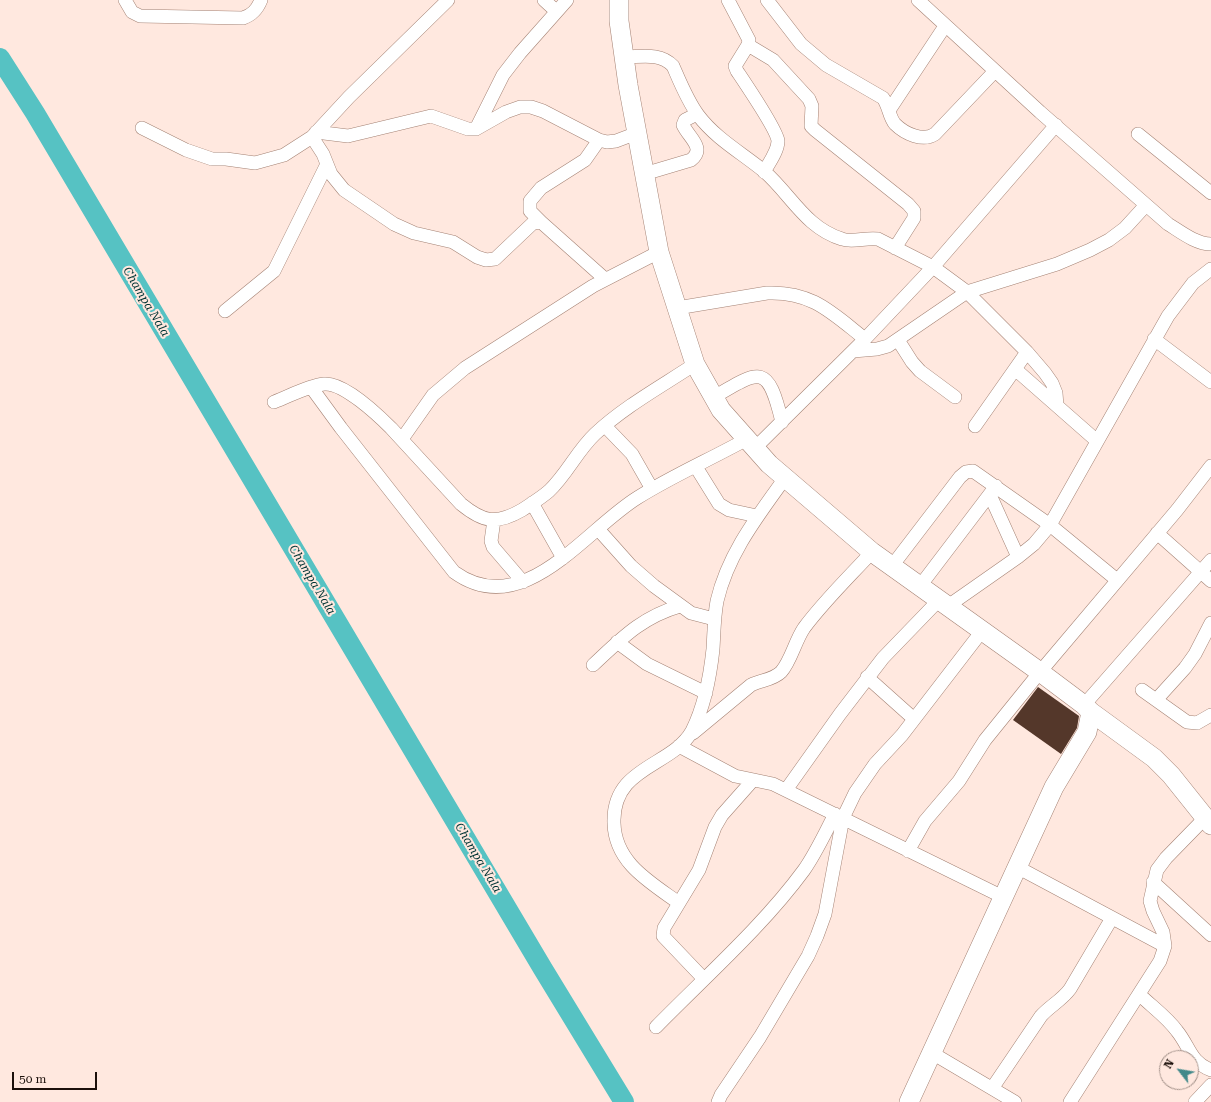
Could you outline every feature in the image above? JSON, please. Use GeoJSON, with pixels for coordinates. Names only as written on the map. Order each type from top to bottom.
{"type":"FeatureCollection","features":[{"type":"Feature","properties":{"kind":"main road"},"geometry":{"type":"LineString","coordinates":[[618,0],[624,57],[659,252],[695,364],[721,410],[751,444],[785,478],[872,552],[1040,672],[1154,758],[1171,775],[1208,821]]}},
{"type":"Feature","properties":{"kind":"main road"},"geometry":{"type":"LineString","coordinates":[[910,1102],[1054,787],[1087,732],[1088,709]]}},
{"type":"Feature","properties":{"kind":"street"},"geometry":{"type":"LineString","coordinates":[[125,0],[132,12],[140,16],[243,18],[249,16],[255,11],[260,0]]}},
{"type":"Feature","properties":{"kind":"street"},"geometry":{"type":"LineString","coordinates":[[142,128],[198,155],[212,159],[255,162],[284,155],[314,135],[349,97],[448,0]]}},
{"type":"Feature","properties":{"kind":"street"},"geometry":{"type":"LineString","coordinates":[[544,0],[556,11]]}},
{"type":"Feature","properties":{"kind":"street"},"geometry":{"type":"LineString","coordinates":[[476,129],[504,74],[520,53],[567,0]]}},
{"type":"Feature","properties":{"kind":"street"},"geometry":{"type":"LineString","coordinates":[[728,0],[749,40],[748,45],[735,66],[773,128],[778,141],[774,154],[764,172]]}},
{"type":"Feature","properties":{"kind":"street"},"geometry":{"type":"LineString","coordinates":[[767,0],[800,44],[826,65],[883,98],[890,109],[895,123],[917,137],[929,138],[935,134],[995,71]]}},
{"type":"Feature","properties":{"kind":"street"},"geometry":{"type":"LineString","coordinates":[[918,0],[995,71],[1168,224],[1189,237],[1206,244],[1211,244]]}},
{"type":"Feature","properties":{"kind":"street"},"geometry":{"type":"LineString","coordinates":[[890,109],[946,26]]}},
{"type":"Feature","properties":{"kind":"street"},"geometry":{"type":"LineString","coordinates":[[748,45],[773,60],[809,99],[812,106],[811,126],[908,204],[914,211],[914,218],[895,248]]}},
{"type":"Feature","properties":{"kind":"street"},"geometry":{"type":"LineString","coordinates":[[624,57],[654,56],[662,57],[668,61],[697,114],[717,136],[764,172],[800,212],[820,229],[843,240],[870,238],[878,239],[933,267],[967,292],[1027,352],[1052,383],[1056,393],[1057,406]]}},
{"type":"Feature","properties":{"kind":"street"},"geometry":{"type":"LineString","coordinates":[[314,135],[348,136],[432,116],[468,129],[476,129],[506,112],[520,107],[531,108],[556,117],[600,140],[607,142],[637,133]]}},
{"type":"Feature","properties":{"kind":"street"},"geometry":{"type":"LineString","coordinates":[[644,174],[691,160],[696,157],[698,151],[696,144],[683,125],[685,120],[697,114]]}},
{"type":"Feature","properties":{"kind":"street"},"geometry":{"type":"LineString","coordinates":[[312,387],[341,428],[454,572],[467,582],[482,587],[498,587],[523,582],[563,558],[621,508],[652,489],[696,467],[751,444],[782,422],[865,339],[933,267],[1056,125]]}},
{"type":"Feature","properties":{"kind":"street"},"geometry":{"type":"LineString","coordinates":[[1138,134],[1211,193]]}},
{"type":"Feature","properties":{"kind":"street"},"geometry":{"type":"LineString","coordinates":[[314,135],[336,182],[344,190],[394,224],[414,233],[452,242],[477,257],[486,260],[495,258],[533,223],[541,222]]}},
{"type":"Feature","properties":{"kind":"street"},"geometry":{"type":"LineString","coordinates":[[600,140],[585,160],[541,188],[530,201],[530,211],[605,280]]}},
{"type":"Feature","properties":{"kind":"street"},"geometry":{"type":"LineString","coordinates":[[225,311],[274,271],[327,164]]}},
{"type":"Feature","properties":{"kind":"street"},"geometry":{"type":"LineString","coordinates":[[853,351],[877,350],[898,340],[967,292],[1057,264],[1090,250],[1109,240],[1120,232],[1146,205]]}},
{"type":"Feature","properties":{"kind":"street"},"geometry":{"type":"LineString","coordinates":[[402,439],[433,395],[465,368],[605,280],[659,252]]}},
{"type":"Feature","properties":{"kind":"street"},"geometry":{"type":"LineString","coordinates":[[786,790],[867,677],[883,658],[943,603],[1018,557],[1034,544],[1050,525],[1154,339],[1178,301],[1193,283],[1211,270]]}},
{"type":"Feature","properties":{"kind":"street"},"geometry":{"type":"LineString","coordinates":[[677,308],[767,293],[797,295],[826,308],[865,339]]}},
{"type":"Feature","properties":{"kind":"street"},"geometry":{"type":"LineString","coordinates":[[1154,339],[1211,382]]}},
{"type":"Feature","properties":{"kind":"street"},"geometry":{"type":"LineString","coordinates":[[898,340],[912,362],[920,371],[955,397]]}},
{"type":"Feature","properties":{"kind":"street"},"geometry":{"type":"LineString","coordinates":[[975,426],[1027,352]]}},
{"type":"Feature","properties":{"kind":"street"},"geometry":{"type":"LineString","coordinates":[[274,402],[312,387],[326,384],[341,389],[379,416],[461,504],[473,513],[484,518],[494,520],[505,518],[532,504],[549,491],[582,448],[605,426],[695,364]]}},
{"type":"Feature","properties":{"kind":"street"},"geometry":{"type":"LineString","coordinates":[[1015,369],[1097,441]]}},
{"type":"Feature","properties":{"kind":"street"},"geometry":{"type":"LineString","coordinates":[[714,397],[752,376],[762,378],[771,385],[782,422]]}},
{"type":"Feature","properties":{"kind":"street"},"geometry":{"type":"LineString","coordinates":[[605,426],[632,454],[652,489]]}},
{"type":"Feature","properties":{"kind":"street"},"geometry":{"type":"LineString","coordinates":[[908,850],[925,821],[959,781],[985,740],[1211,466]]}},
{"type":"Feature","properties":{"kind":"street"},"geometry":{"type":"LineString","coordinates":[[696,467],[719,504],[729,510],[757,516]]}},
{"type":"Feature","properties":{"kind":"street"},"geometry":{"type":"LineString","coordinates":[[892,566],[966,472],[973,471],[993,490],[1050,525],[1117,580]]}},
{"type":"Feature","properties":{"kind":"street"},"geometry":{"type":"LineString","coordinates":[[684,742],[695,725],[706,693],[713,649],[714,619],[722,584],[740,543],[757,516],[785,478]]}},
{"type":"Feature","properties":{"kind":"street"},"geometry":{"type":"LineString","coordinates":[[993,490],[1018,557]]}},
{"type":"Feature","properties":{"kind":"street"},"geometry":{"type":"LineString","coordinates":[[920,586],[993,490]]}},
{"type":"Feature","properties":{"kind":"street"},"geometry":{"type":"LineString","coordinates":[[532,504],[563,558]]}},
{"type":"Feature","properties":{"kind":"street"},"geometry":{"type":"LineString","coordinates":[[494,520],[491,541],[493,547],[523,582]]}},
{"type":"Feature","properties":{"kind":"street"},"geometry":{"type":"LineString","coordinates":[[598,528],[643,577],[680,606],[697,616],[714,619]]}},
{"type":"Feature","properties":{"kind":"street"},"geometry":{"type":"LineString","coordinates":[[1157,533],[1211,581]]}},
{"type":"Feature","properties":{"kind":"street"},"geometry":{"type":"LineString","coordinates":[[679,903],[637,872],[626,860],[616,842],[614,822],[617,801],[636,774],[684,742],[751,685],[761,680],[771,679],[781,672],[795,642],[816,613],[872,552]]}},
{"type":"Feature","properties":{"kind":"street"},"geometry":{"type":"LineString","coordinates":[[1088,709],[1211,560]]}},
{"type":"Feature","properties":{"kind":"street"},"geometry":{"type":"LineString","coordinates":[[593,665],[616,642],[649,617],[680,606]]}},
{"type":"Feature","properties":{"kind":"street"},"geometry":{"type":"LineString","coordinates":[[1156,700],[1185,668],[1195,654],[1211,623]]}},
{"type":"Feature","properties":{"kind":"street"},"geometry":{"type":"LineString","coordinates":[[656,1027],[752,930],[796,880],[864,778],[914,719],[982,631]]}},
{"type":"Feature","properties":{"kind":"street"},"geometry":{"type":"LineString","coordinates":[[616,642],[647,664],[706,693]]}},
{"type":"Feature","properties":{"kind":"street"},"geometry":{"type":"LineString","coordinates":[[867,677],[914,719]]}},
{"type":"Feature","properties":{"kind":"street"},"geometry":{"type":"LineString","coordinates":[[1142,690],[1188,722],[1197,723],[1211,715]]}},
{"type":"Feature","properties":{"kind":"street"},"geometry":{"type":"LineString","coordinates":[[684,742],[735,776],[773,784],[1003,897]]}},
{"type":"Feature","properties":{"kind":"street"},"geometry":{"type":"LineString","coordinates":[[703,978],[663,936],[664,928],[699,870],[715,827],[722,815],[753,780]]}},
{"type":"Feature","properties":{"kind":"street"},"geometry":{"type":"LineString","coordinates":[[718,1102],[721,1094],[760,1037],[808,956],[818,936],[825,914],[839,816]]}},
{"type":"Feature","properties":{"kind":"street"},"geometry":{"type":"LineString","coordinates":[[1070,1102],[1160,961],[1165,946],[1163,932],[1153,912],[1150,901],[1153,882],[1157,870],[1166,858],[1208,821]]}},
{"type":"Feature","properties":{"kind":"street"},"geometry":{"type":"LineString","coordinates":[[1017,868],[1165,946]]}},
{"type":"Feature","properties":{"kind":"street"},"geometry":{"type":"LineString","coordinates":[[1153,882],[1211,935]]}},
{"type":"Feature","properties":{"kind":"street"},"geometry":{"type":"LineString","coordinates":[[993,1087],[1041,1016],[1049,1007],[1065,996],[1070,989],[1112,918]]}},
{"type":"Feature","properties":{"kind":"street"},"geometry":{"type":"LineString","coordinates":[[1139,994],[1177,1030],[1193,1058],[1204,1068],[1211,1070]]}},
{"type":"Feature","properties":{"kind":"street"},"geometry":{"type":"LineString","coordinates":[[932,1053],[993,1087],[1015,1102]]}},
{"type":"Feature","properties":{"kind":"street"},"geometry":{"type":"LineString","coordinates":[[1195,1102],[1211,1085]]}},
{"type":"Feature","properties":{"kind":"building"},"geometry":{"type":"Polygon","coordinates":[[[1038,687],[1079,716],[1077,728],[1061,754],[1013,720],[1038,687]]]}},
{"type":"Feature","properties":{"kind":"waterway","name":"Champa Nala"},"geometry":{"type":"LineString","coordinates":[[0,58],[35,113],[543,969],[624,1102]]}}]}
